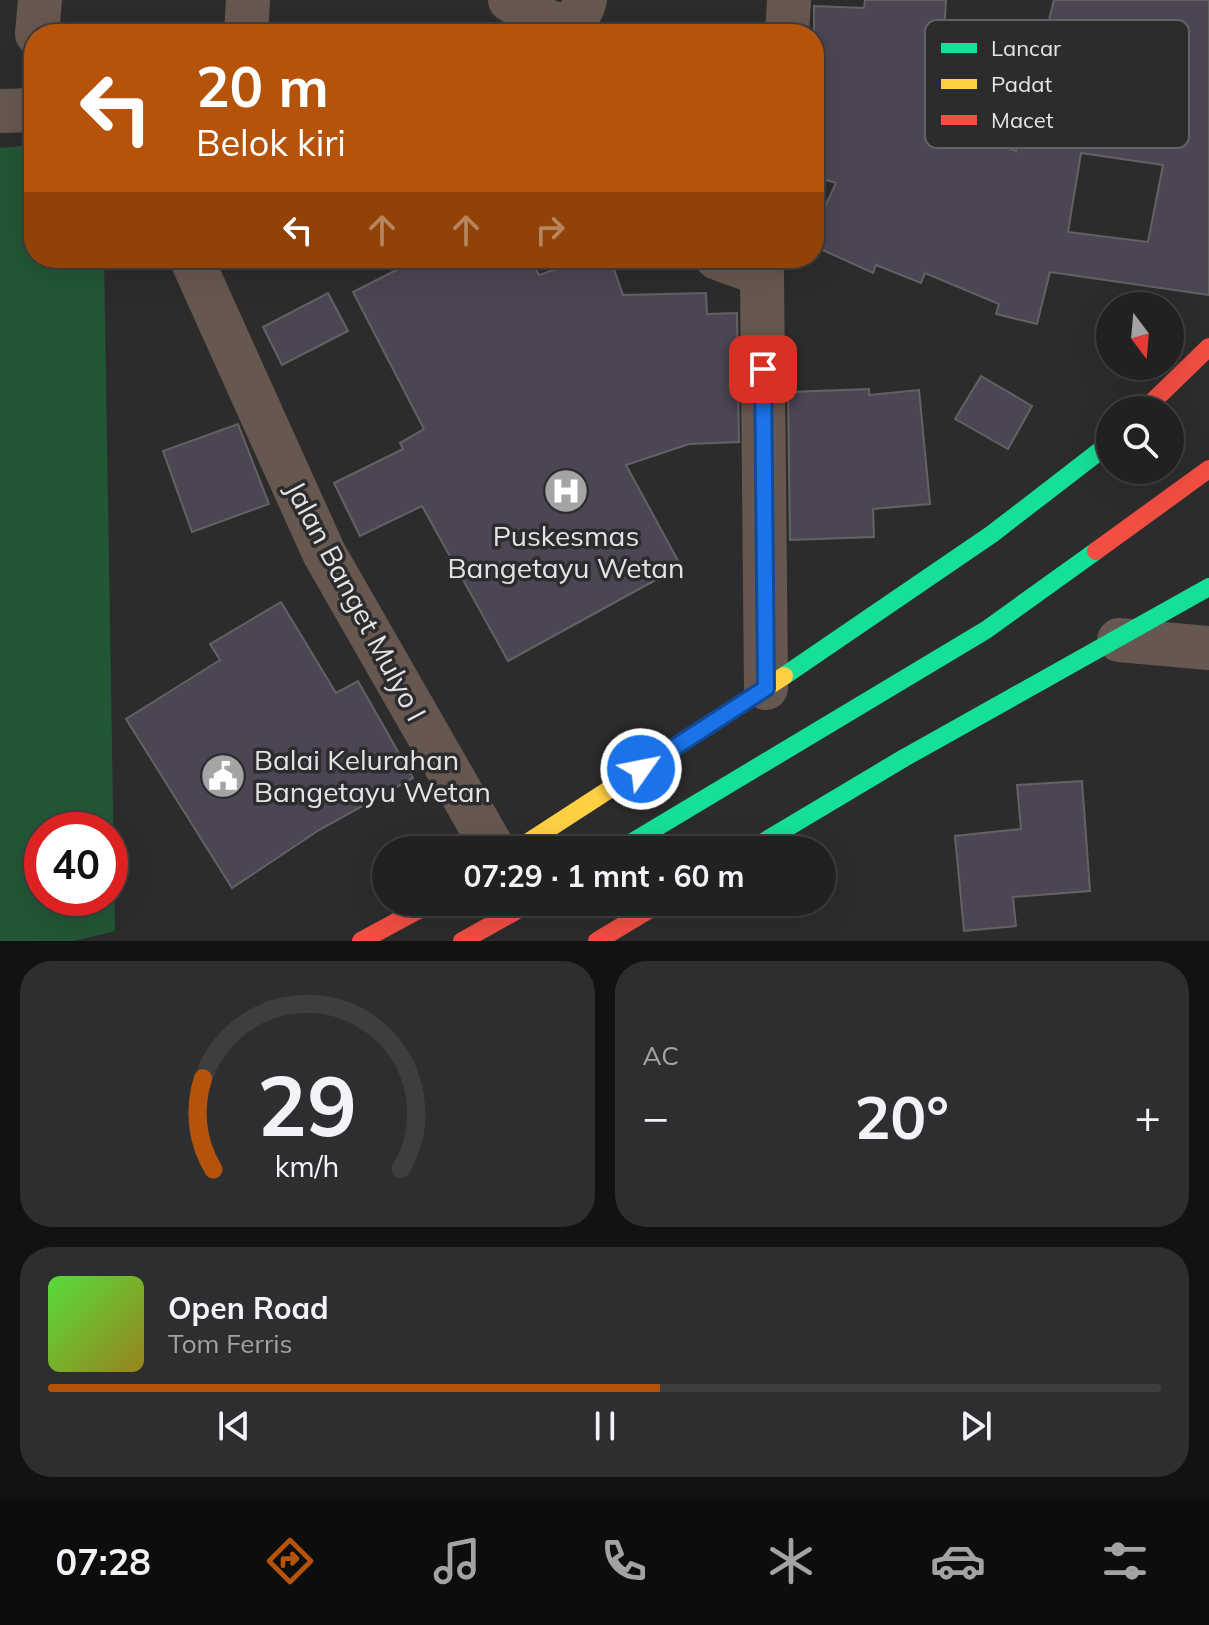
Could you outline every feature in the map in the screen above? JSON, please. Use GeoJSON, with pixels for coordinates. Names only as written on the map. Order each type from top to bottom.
{"type":"FeatureCollection","features":[{"type":"Feature","properties":{"kind":"street"},"geometry":{"type":"LineString","coordinates":[[38,24],[40,0]]}},
{"type":"Feature","properties":{"kind":"street"},"geometry":{"type":"LineString","coordinates":[[247,24],[248,0]]}},
{"type":"Feature","properties":{"kind":"street"},"geometry":{"type":"LineString","coordinates":[[510,0],[551,24],[568,24],[581,15],[585,0]]}},
{"type":"Feature","properties":{"kind":"street"},"geometry":{"type":"LineString","coordinates":[[788,24],[789,0]]}},
{"type":"Feature","properties":{"kind":"street","name":"Jalan Banget Mulyo I"},"geometry":{"type":"LineString","coordinates":[[196,268],[324,553],[486,836]]}},
{"type":"Feature","properties":{"kind":"street"},"geometry":{"type":"LineString","coordinates":[[763,268],[766,688]]}},
{"type":"Feature","properties":{"kind":"street"},"geometry":{"type":"LineString","coordinates":[[1158,396],[1209,347]]}},
{"type":"Feature","properties":{"kind":"street"},"geometry":{"type":"LineString","coordinates":[[538,836],[766,688],[992,534],[1096,454]]}},
{"type":"Feature","properties":{"kind":"street"},"geometry":{"type":"LineString","coordinates":[[642,836],[986,630],[1209,469]]}},
{"type":"Feature","properties":{"kind":"street"},"geometry":{"type":"LineString","coordinates":[[773,836],[904,758],[1209,587]]}},
{"type":"Feature","properties":{"kind":"street"},"geometry":{"type":"LineString","coordinates":[[1119,640],[1209,648]]}},
{"type":"Feature","properties":{"kind":"street"},"geometry":{"type":"LineString","coordinates":[[361,941],[407,916]]}},
{"type":"Feature","properties":{"kind":"street"},"geometry":{"type":"LineString","coordinates":[[462,941],[507,916]]}},
{"type":"Feature","properties":{"kind":"street"},"geometry":{"type":"LineString","coordinates":[[597,941],[639,916]]}},
{"type":"Feature","properties":{"kind":"green space"},"geometry":{"type":"Polygon","coordinates":[[[24,146],[24,268],[104,268],[113,812],[24,812],[24,916],[115,916],[115,931],[74,941],[0,941],[0,148],[24,146]]]}},
{"type":"Feature","properties":{"kind":"building"},"geometry":{"type":"Polygon","coordinates":[[[865,0],[946,0],[945,20],[925,20],[925,148],[1008,148],[1016,151],[1017,148],[1189,148],[1189,20],[1049,20],[1054,0],[1209,0],[1209,295],[1050,272],[1037,324],[996,314],[999,304],[925,273],[921,283],[876,265],[873,273],[824,251],[824,209],[836,183],[824,179],[824,24],[814,24],[814,6],[864,8],[865,0]],[[1081,153],[1068,232],[1148,242],[1163,165],[1081,153]]]}},
{"type":"Feature","properties":{"kind":"building"},"geometry":{"type":"Polygon","coordinates":[[[400,268],[535,268],[539,275],[559,268],[614,268],[623,295],[706,293],[707,314],[737,313],[739,442],[689,444],[626,465],[681,566],[508,661],[422,506],[360,536],[334,483],[403,449],[400,443],[424,429],[353,292],[400,268]]]}},
{"type":"Feature","properties":{"kind":"building"},"geometry":{"type":"Polygon","coordinates":[[[328,293],[348,331],[282,365],[263,327],[328,293]]]}},
{"type":"Feature","properties":{"kind":"building"},"geometry":{"type":"Polygon","coordinates":[[[981,376],[1032,406],[1008,449],[955,419],[981,376]]]}},
{"type":"Feature","properties":{"kind":"building"},"geometry":{"type":"Polygon","coordinates":[[[869,389],[869,395],[919,390],[930,504],[873,509],[874,537],[790,540],[788,392],[869,389]]]}},
{"type":"Feature","properties":{"kind":"building"},"geometry":{"type":"Polygon","coordinates":[[[238,424],[269,504],[192,532],[163,451],[238,424]]]}},
{"type":"Feature","properties":{"kind":"building"},"geometry":{"type":"Polygon","coordinates":[[[281,602],[336,693],[358,681],[413,778],[319,830],[232,888],[126,719],[220,660],[210,644],[281,602]]]}},
{"type":"Feature","properties":{"kind":"building"},"geometry":{"type":"Polygon","coordinates":[[[1082,781],[1090,891],[1013,897],[1016,926],[964,931],[955,836],[1021,829],[1017,785],[1082,781]]]}},
{"type":"Feature","properties":{"kind":"traffic: fast"},"geometry":{"type":"LineString","coordinates":[[784,676],[992,534],[1096,454]]}},
{"type":"Feature","properties":{"kind":"traffic: fast"},"geometry":{"type":"LineString","coordinates":[[642,836],[986,630],[1096,551]]}},
{"type":"Feature","properties":{"kind":"traffic: fast"},"geometry":{"type":"LineString","coordinates":[[773,836],[904,758],[1209,587]]}},
{"type":"Feature","properties":{"kind":"traffic: slow"},"geometry":{"type":"LineString","coordinates":[[538,836],[784,676]]}},
{"type":"Feature","properties":{"kind":"traffic: jam"},"geometry":{"type":"LineString","coordinates":[[1158,396],[1209,347]]}},
{"type":"Feature","properties":{"kind":"traffic: jam"},"geometry":{"type":"LineString","coordinates":[[1096,551],[1209,469]]}},
{"type":"Feature","properties":{"kind":"traffic: jam"},"geometry":{"type":"LineString","coordinates":[[361,941],[407,916]]}},
{"type":"Feature","properties":{"kind":"traffic: jam"},"geometry":{"type":"LineString","coordinates":[[462,941],[507,916]]}},
{"type":"Feature","properties":{"kind":"traffic: jam"},"geometry":{"type":"LineString","coordinates":[[597,941],[639,916]]}},
{"type":"Feature","properties":{"kind":"place","name":"Puskesmas Bangetayu Wetan"},"geometry":{"type":"Point","coordinates":[566,491]}},
{"type":"Feature","properties":{"kind":"place","name":"Balai Kelurahan Bangetayu Wetan"},"geometry":{"type":"Point","coordinates":[223,776]}},
{"type":"Feature","properties":{"kind":"route"},"geometry":{"type":"LineString","coordinates":[[641,769],[766,688],[763,369]]}}]}
